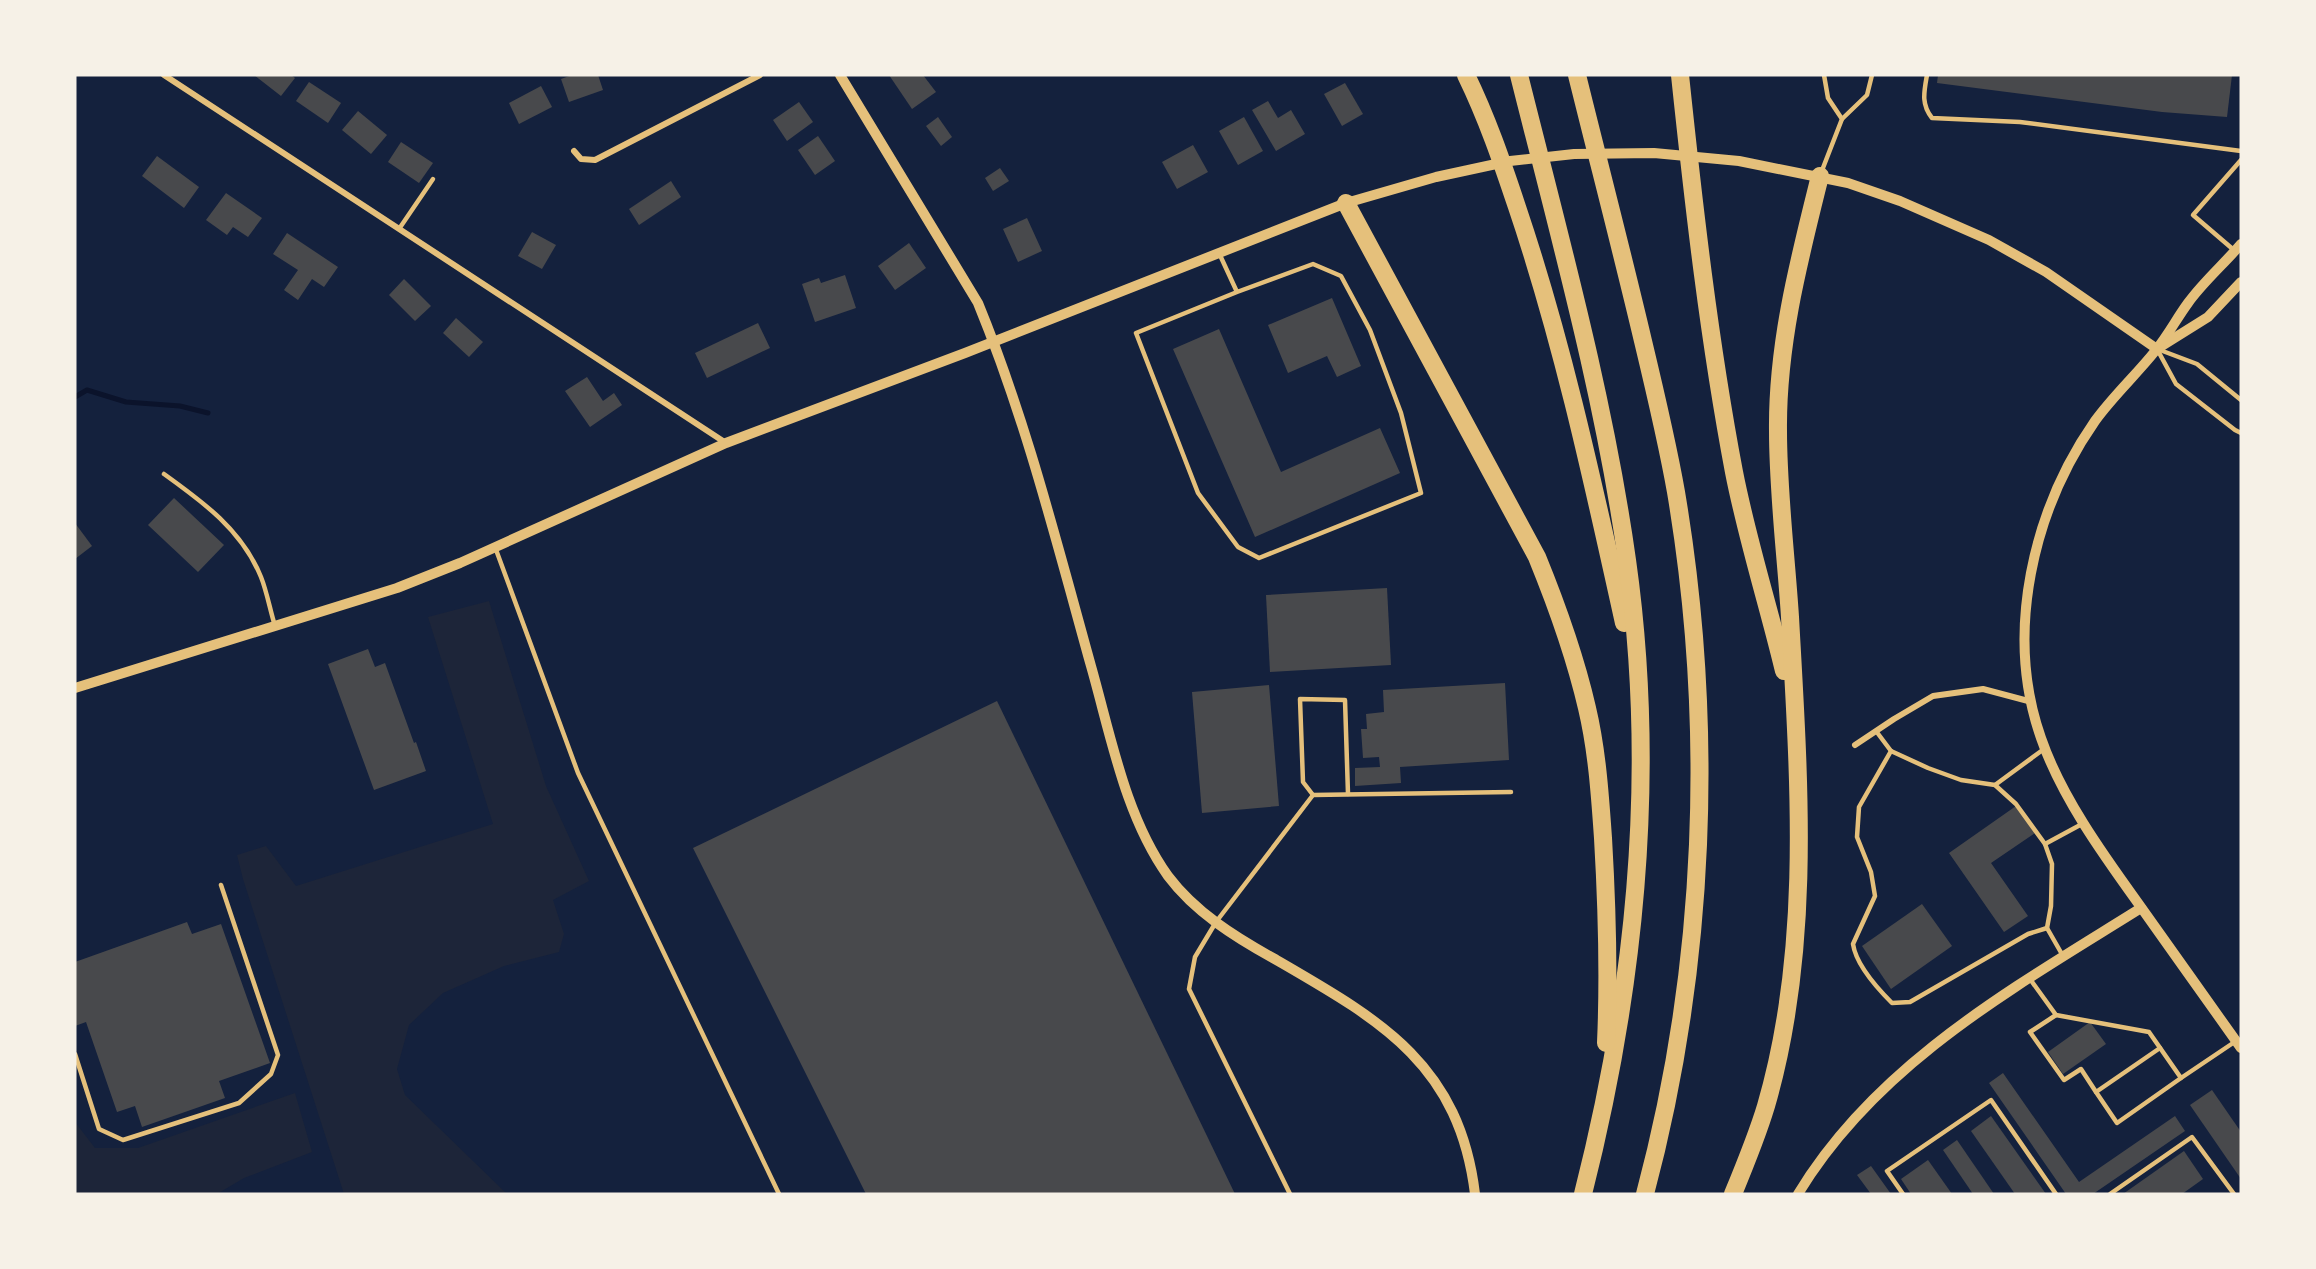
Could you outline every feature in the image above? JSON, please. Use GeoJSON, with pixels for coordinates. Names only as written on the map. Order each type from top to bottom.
{"type":"FeatureCollection","features":[{"type":"Feature","properties":{"kind":"highway"},"geometry":{"type":"LineString","coordinates":[[1466,75],[1486,116],[1539,273],[1581,429],[1629,642],[1640,705]]}},
{"type":"Feature","properties":{"kind":"highway"},"geometry":{"type":"LineString","coordinates":[[1519,75],[1578,312],[1614,474],[1628,561],[1640,705],[1640,830],[1634,926],[1602,1120],[1583,1194]]}},
{"type":"Feature","properties":{"kind":"highway"},"geometry":{"type":"LineString","coordinates":[[1577,75],[1655,391],[1676,489],[1689,581],[1698,684],[1700,788],[1689,954],[1683,1010],[1666,1107],[1645,1194]]}},
{"type":"Feature","properties":{"kind":"highway"},"geometry":{"type":"LineString","coordinates":[[1680,75],[1714,364],[1750,541],[1794,714]]}},
{"type":"Feature","properties":{"kind":"highway"},"geometry":{"type":"LineString","coordinates":[[1733,1194],[1766,1104],[1788,998],[1796,924],[1800,849],[1798,756],[1778,430],[1781,371],[1789,308],[1820,176]]}},
{"type":"Feature","properties":{"kind":"highway"},"geometry":{"type":"LineString","coordinates":[[1346,203],[1537,557],[1575,661],[1588,710],[1596,756],[1605,870],[1607,975],[1602,1120]]}},
{"type":"Feature","properties":{"kind":"street"},"geometry":{"type":"LineString","coordinates":[[164,75],[726,443]]}},
{"type":"Feature","properties":{"kind":"street"},"geometry":{"type":"LineString","coordinates":[[574,150],[581,159],[595,160],[760,75]]}},
{"type":"Feature","properties":{"kind":"street"},"geometry":{"type":"LineString","coordinates":[[840,75],[978,303],[994,342],[1048,515],[1124,784],[1151,846],[1169,877],[1189,900],[1216,922],[1247,944],[1341,997],[1406,1046],[1429,1072],[1456,1118],[1467,1147],[1475,1194]]}},
{"type":"Feature","properties":{"kind":"street"},"geometry":{"type":"LineString","coordinates":[[75,688],[397,588],[495,547],[726,443],[994,342],[1346,203],[1436,177],[1510,161],[1574,154],[1654,153],[1739,160],[1848,183],[1900,201],[1989,240],[2046,272],[2157,349]]}},
{"type":"Feature","properties":{"kind":"street"},"geometry":{"type":"LineString","coordinates":[[2238,248],[2188,303],[2157,349],[2090,429],[2071,459],[2040,534],[2029,584],[2025,627],[2027,671],[2032,702],[2045,748],[2055,771],[2096,845],[2238,1045]]}},
{"type":"Feature","properties":{"kind":"street"},"geometry":{"type":"LineString","coordinates":[[2157,349],[2208,317],[2241,282]]}},
{"type":"Feature","properties":{"kind":"street"},"geometry":{"type":"LineString","coordinates":[[1855,746],[1933,696],[1983,689],[2032,702]]}},
{"type":"Feature","properties":{"kind":"street"},"geometry":{"type":"LineString","coordinates":[[1798,1194],[1831,1144],[1876,1094],[1931,1047],[2030,979],[2141,908]]}},
{"type":"Feature","properties":{"kind":"lane"},"geometry":{"type":"LineString","coordinates":[[1824,75],[1828,98],[1842,119]]}},
{"type":"Feature","properties":{"kind":"lane"},"geometry":{"type":"LineString","coordinates":[[1820,176],[1842,119],[1867,95],[1872,75]]}},
{"type":"Feature","properties":{"kind":"lane"},"geometry":{"type":"LineString","coordinates":[[1927,75],[1923,95],[1924,108],[1932,118],[2020,122],[2241,151]]}},
{"type":"Feature","properties":{"kind":"lane"},"geometry":{"type":"LineString","coordinates":[[2238,248],[2193,215],[2241,160]]}},
{"type":"Feature","properties":{"kind":"lane"},"geometry":{"type":"LineString","coordinates":[[399,229],[433,179]]}},
{"type":"Feature","properties":{"kind":"lane"},"geometry":{"type":"LineString","coordinates":[[1219,253],[1237,292]]}},
{"type":"Feature","properties":{"kind":"lane"},"geometry":{"type":"LineString","coordinates":[[1313,264],[1325,267],[1341,276],[1370,330],[1401,413],[1421,493],[1259,558],[1238,548],[1198,493],[1136,333],[1237,292],[1313,264]]}},
{"type":"Feature","properties":{"kind":"lane"},"geometry":{"type":"LineString","coordinates":[[2157,349],[2197,364],[2241,400]]}},
{"type":"Feature","properties":{"kind":"lane"},"geometry":{"type":"LineString","coordinates":[[2157,349],[2176,384],[2241,433]]}},
{"type":"Feature","properties":{"kind":"lane"},"geometry":{"type":"LineString","coordinates":[[164,474],[208,506],[234,532],[251,556],[261,577],[275,626]]}},
{"type":"Feature","properties":{"kind":"lane"},"geometry":{"type":"LineString","coordinates":[[495,547],[578,773],[779,1194]]}},
{"type":"Feature","properties":{"kind":"lane"},"geometry":{"type":"LineString","coordinates":[[1313,795],[1303,782],[1300,699],[1345,700],[1348,794]]}},
{"type":"Feature","properties":{"kind":"lane"},"geometry":{"type":"LineString","coordinates":[[1876,731],[1891,751],[1961,780],[1995,785],[2016,804],[2045,844],[2052,864],[2047,928],[2064,957]]}},
{"type":"Feature","properties":{"kind":"lane"},"geometry":{"type":"LineString","coordinates":[[1995,785],[2045,748]]}},
{"type":"Feature","properties":{"kind":"lane"},"geometry":{"type":"LineString","coordinates":[[1891,751],[1859,807],[1857,837],[1871,872],[1875,896],[1852,944],[1854,952],[1878,988],[1892,1003],[1910,1002],[2028,934],[2047,928]]}},
{"type":"Feature","properties":{"kind":"lane"},"geometry":{"type":"LineString","coordinates":[[1313,795],[1511,792]]}},
{"type":"Feature","properties":{"kind":"lane"},"geometry":{"type":"LineString","coordinates":[[1290,1194],[1189,989],[1196,957],[1216,922],[1313,795]]}},
{"type":"Feature","properties":{"kind":"lane"},"geometry":{"type":"LineString","coordinates":[[2045,844],[2084,823]]}},
{"type":"Feature","properties":{"kind":"lane"},"geometry":{"type":"LineString","coordinates":[[75,1054],[99,1129],[123,1140],[239,1103],[271,1074],[278,1055],[221,885]]}},
{"type":"Feature","properties":{"kind":"lane"},"geometry":{"type":"LineString","coordinates":[[2030,979],[2056,1015]]}},
{"type":"Feature","properties":{"kind":"lane"},"geometry":{"type":"LineString","coordinates":[[2181,1078],[2149,1032],[2056,1015],[2030,1032],[2064,1080],[2080,1069],[2117,1123],[2181,1078],[2238,1045]]}},
{"type":"Feature","properties":{"kind":"lane"},"geometry":{"type":"LineString","coordinates":[[2096,1092],[2160,1048]]}},
{"type":"Feature","properties":{"kind":"lane"},"geometry":{"type":"LineString","coordinates":[[1903,1194],[1887,1171],[1991,1100],[2056,1194]]}},
{"type":"Feature","properties":{"kind":"lane"},"geometry":{"type":"LineString","coordinates":[[2110,1194],[2192,1137],[2234,1194]]}},
{"type":"Feature","properties":{"kind":"shaded area"},"geometry":{"type":"Polygon","coordinates":[[[489,601],[546,786],[589,881],[553,900],[564,934],[559,952],[504,966],[443,993],[409,1025],[397,1069],[405,1095],[507,1194],[344,1194],[237,855],[266,846],[296,886],[493,824],[428,617],[489,601]]]}},
{"type":"Feature","properties":{"kind":"shaded area"},"geometry":{"type":"Polygon","coordinates":[[[295,1093],[312,1152],[244,1178],[217,1194],[75,1194],[75,1122],[95,1148],[138,1148],[295,1093]]]}},
{"type":"Feature","properties":{"kind":"building"},"geometry":{"type":"Polygon","coordinates":[[[254,75],[291,75],[295,78],[281,96],[254,75]]]}},
{"type":"Feature","properties":{"kind":"building"},"geometry":{"type":"Polygon","coordinates":[[[572,75],[598,75],[603,90],[569,102],[561,79],[572,75]]]}},
{"type":"Feature","properties":{"kind":"building"},"geometry":{"type":"Polygon","coordinates":[[[889,75],[923,75],[936,92],[912,109],[889,75]]]}},
{"type":"Feature","properties":{"kind":"building"},"geometry":{"type":"Polygon","coordinates":[[[1938,75],[2232,75],[2227,117],[2162,112],[1937,83],[1938,75]]]}},
{"type":"Feature","properties":{"kind":"building"},"geometry":{"type":"Polygon","coordinates":[[[309,82],[341,103],[328,123],[296,101],[309,82]]]}},
{"type":"Feature","properties":{"kind":"building"},"geometry":{"type":"Polygon","coordinates":[[[1345,83],[1363,114],[1342,126],[1324,94],[1345,83]]]}},
{"type":"Feature","properties":{"kind":"building"},"geometry":{"type":"Polygon","coordinates":[[[541,86],[552,107],[519,124],[509,103],[541,86]]]}},
{"type":"Feature","properties":{"kind":"building"},"geometry":{"type":"Polygon","coordinates":[[[1268,101],[1278,118],[1291,110],[1305,134],[1276,151],[1252,110],[1268,101]]]}},
{"type":"Feature","properties":{"kind":"building"},"geometry":{"type":"Polygon","coordinates":[[[799,102],[813,122],[787,141],[773,120],[799,102]]]}},
{"type":"Feature","properties":{"kind":"building"},"geometry":{"type":"Polygon","coordinates":[[[358,111],[387,135],[371,154],[342,130],[358,111]]]}},
{"type":"Feature","properties":{"kind":"building"},"geometry":{"type":"Polygon","coordinates":[[[938,117],[952,137],[941,146],[926,126],[938,117]]]}},
{"type":"Feature","properties":{"kind":"building"},"geometry":{"type":"Polygon","coordinates":[[[1244,117],[1263,151],[1238,165],[1219,131],[1244,117]]]}},
{"type":"Feature","properties":{"kind":"building"},"geometry":{"type":"Polygon","coordinates":[[[818,136],[835,161],[815,175],[798,150],[818,136]]]}},
{"type":"Feature","properties":{"kind":"building"},"geometry":{"type":"Polygon","coordinates":[[[401,142],[433,163],[419,183],[388,162],[401,142]]]}},
{"type":"Feature","properties":{"kind":"building"},"geometry":{"type":"Polygon","coordinates":[[[1193,145],[1208,172],[1177,189],[1162,162],[1193,145]]]}},
{"type":"Feature","properties":{"kind":"building"},"geometry":{"type":"Polygon","coordinates":[[[157,156],[199,187],[184,208],[142,176],[157,156]]]}},
{"type":"Feature","properties":{"kind":"building"},"geometry":{"type":"Polygon","coordinates":[[[1000,168],[1009,181],[993,191],[985,178],[1000,168]]]}},
{"type":"Feature","properties":{"kind":"building"},"geometry":{"type":"Polygon","coordinates":[[[671,181],[681,197],[639,225],[629,209],[671,181]]]}},
{"type":"Feature","properties":{"kind":"building"},"geometry":{"type":"Polygon","coordinates":[[[226,193],[262,218],[248,237],[233,227],[227,235],[206,220],[226,193]]]}},
{"type":"Feature","properties":{"kind":"building"},"geometry":{"type":"Polygon","coordinates":[[[1027,218],[1042,251],[1018,262],[1003,229],[1027,218]]]}},
{"type":"Feature","properties":{"kind":"building"},"geometry":{"type":"Polygon","coordinates":[[[532,232],[556,245],[542,269],[518,256],[532,232]]]}},
{"type":"Feature","properties":{"kind":"building"},"geometry":{"type":"Polygon","coordinates":[[[287,233],[338,267],[324,287],[312,279],[298,300],[284,290],[298,270],[273,254],[287,233]]]}},
{"type":"Feature","properties":{"kind":"building"},"geometry":{"type":"Polygon","coordinates":[[[909,243],[926,268],[895,290],[878,266],[909,243]]]}},
{"type":"Feature","properties":{"kind":"building"},"geometry":{"type":"Polygon","coordinates":[[[845,275],[856,308],[815,322],[802,284],[819,278],[821,283],[845,275]]]}},
{"type":"Feature","properties":{"kind":"building"},"geometry":{"type":"Polygon","coordinates":[[[404,279],[431,306],[415,321],[389,295],[404,279]]]}},
{"type":"Feature","properties":{"kind":"building"},"geometry":{"type":"Polygon","coordinates":[[[1332,298],[1361,366],[1337,377],[1327,356],[1288,373],[1268,325],[1332,298]]]}},
{"type":"Feature","properties":{"kind":"building"},"geometry":{"type":"Polygon","coordinates":[[[456,318],[483,342],[469,357],[443,333],[456,318]]]}},
{"type":"Feature","properties":{"kind":"building"},"geometry":{"type":"Polygon","coordinates":[[[758,323],[770,348],[707,378],[695,353],[758,323]]]}},
{"type":"Feature","properties":{"kind":"building"},"geometry":{"type":"Polygon","coordinates":[[[1219,329],[1281,472],[1380,428],[1400,473],[1255,537],[1173,349],[1219,329]]]}},
{"type":"Feature","properties":{"kind":"building"},"geometry":{"type":"Polygon","coordinates":[[[587,377],[603,401],[614,393],[622,405],[590,427],[565,391],[587,377]]]}},
{"type":"Feature","properties":{"kind":"building"},"geometry":{"type":"Polygon","coordinates":[[[174,498],[224,545],[198,572],[148,525],[174,498]]]}},
{"type":"Feature","properties":{"kind":"building"},"geometry":{"type":"Polygon","coordinates":[[[75,523],[92,546],[75,559],[75,523]]]}},
{"type":"Feature","properties":{"kind":"building"},"geometry":{"type":"Polygon","coordinates":[[[1387,588],[1391,665],[1270,672],[1266,595],[1387,588]]]}},
{"type":"Feature","properties":{"kind":"building"},"geometry":{"type":"Polygon","coordinates":[[[368,649],[375,667],[385,663],[426,771],[374,790],[328,664],[368,649]]]}},
{"type":"Feature","properties":{"kind":"building"},"geometry":{"type":"Polygon","coordinates":[[[1505,683],[1509,760],[1400,767],[1401,783],[1355,786],[1355,768],[1380,767],[1379,757],[1363,758],[1361,729],[1367,729],[1366,714],[1384,712],[1383,690],[1505,683]]]}},
{"type":"Feature","properties":{"kind":"building"},"geometry":{"type":"Polygon","coordinates":[[[1269,685],[1279,806],[1202,813],[1192,692],[1269,685]]]}},
{"type":"Feature","properties":{"kind":"building"},"geometry":{"type":"Polygon","coordinates":[[[997,701],[1235,1194],[866,1194],[693,848],[997,701]]]}},
{"type":"Feature","properties":{"kind":"building"},"geometry":{"type":"Polygon","coordinates":[[[2016,806],[2035,833],[1991,863],[2028,916],[2004,932],[1949,853],[2016,806]]]}},
{"type":"Feature","properties":{"kind":"building"},"geometry":{"type":"Polygon","coordinates":[[[1922,904],[1952,946],[1891,989],[1862,946],[1922,904]]]}},
{"type":"Feature","properties":{"kind":"building"},"geometry":{"type":"Polygon","coordinates":[[[187,922],[192,934],[221,924],[270,1063],[219,1081],[225,1098],[142,1127],[135,1106],[117,1112],[86,1022],[75,1026],[75,962],[187,922]]]}},
{"type":"Feature","properties":{"kind":"building"},"geometry":{"type":"Polygon","coordinates":[[[2090,1022],[2106,1044],[2063,1074],[2048,1052],[2090,1022]]]}},
{"type":"Feature","properties":{"kind":"building"},"geometry":{"type":"Polygon","coordinates":[[[2003,1073],[2079,1182],[2175,1116],[2185,1131],[2093,1194],[2066,1194],[1989,1083],[2003,1073]]]}},
{"type":"Feature","properties":{"kind":"building"},"geometry":{"type":"Polygon","coordinates":[[[2212,1090],[2241,1132],[2241,1179],[2190,1105],[2212,1090]]]}},
{"type":"Feature","properties":{"kind":"building"},"geometry":{"type":"Polygon","coordinates":[[[1991,1116],[2046,1194],[2015,1194],[1971,1131],[1991,1116]]]}},
{"type":"Feature","properties":{"kind":"building"},"geometry":{"type":"Polygon","coordinates":[[[1957,1140],[1994,1194],[1973,1194],[1943,1150],[1957,1140]]]}},
{"type":"Feature","properties":{"kind":"building"},"geometry":{"type":"Polygon","coordinates":[[[2184,1151],[2203,1179],[2182,1194],[2123,1194],[2184,1151]]]}},
{"type":"Feature","properties":{"kind":"building"},"geometry":{"type":"Polygon","coordinates":[[[1928,1160],[1952,1194],[1911,1194],[1901,1179],[1928,1160]]]}},
{"type":"Feature","properties":{"kind":"building"},"geometry":{"type":"Polygon","coordinates":[[[1871,1166],[1891,1194],[1871,1194],[1857,1175],[1871,1166]]]}},
{"type":"Feature","properties":{"kind":"waterway"},"geometry":{"type":"LineString","coordinates":[[75,397],[87,390],[126,402],[180,406],[208,413]]}}]}
